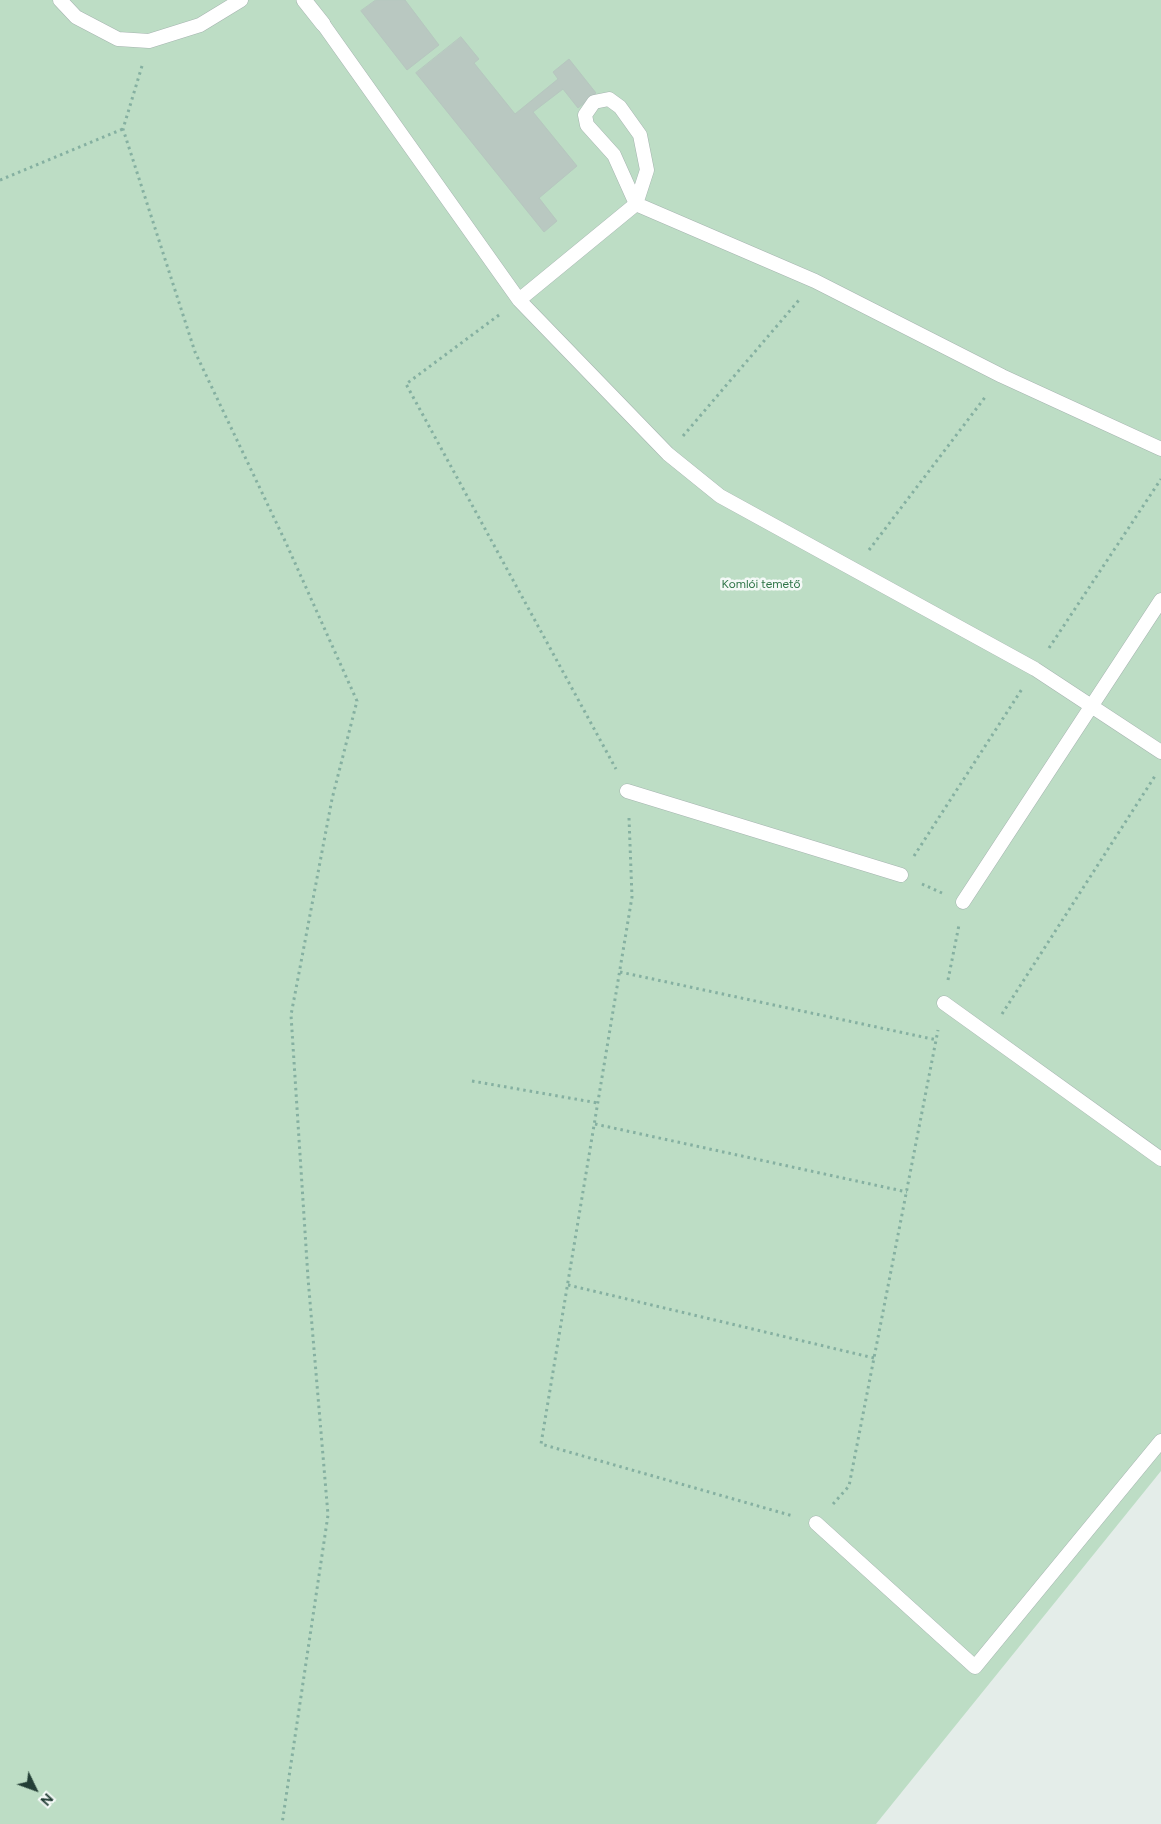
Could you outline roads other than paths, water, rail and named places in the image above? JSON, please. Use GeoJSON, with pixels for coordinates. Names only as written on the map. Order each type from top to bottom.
{"type":"FeatureCollection","features":[{"type":"Feature","properties":{"kind":"street"},"geometry":{"type":"LineString","coordinates":[[304,0],[323,24]]}},
{"type":"Feature","properties":{"kind":"lane"},"geometry":{"type":"LineString","coordinates":[[60,0],[76,17],[118,39],[149,41],[200,25],[241,0]]}},
{"type":"Feature","properties":{"kind":"lane"},"geometry":{"type":"LineString","coordinates":[[323,24],[520,300],[668,454],[720,496],[1035,669],[1161,752]]}},
{"type":"Feature","properties":{"kind":"lane"},"geometry":{"type":"LineString","coordinates":[[520,300],[636,204],[647,170],[640,135],[620,107],[609,99],[594,102],[585,115],[587,125],[614,155],[636,204],[815,280],[1002,376],[1161,449]]}},
{"type":"Feature","properties":{"kind":"lane"},"geometry":{"type":"LineString","coordinates":[[963,902],[1161,600]]}},
{"type":"Feature","properties":{"kind":"lane"},"geometry":{"type":"LineString","coordinates":[[627,791],[901,875]]}},
{"type":"Feature","properties":{"kind":"lane"},"geometry":{"type":"LineString","coordinates":[[944,1003],[1161,1159]]}},
{"type":"Feature","properties":{"kind":"lane"},"geometry":{"type":"LineString","coordinates":[[816,1523],[975,1668],[1161,1441]]}},
{"type":"Feature","properties":{"kind":"park label","name":"Komlói temető"},"geometry":{"type":"Point","coordinates":[761,584]}}]}
